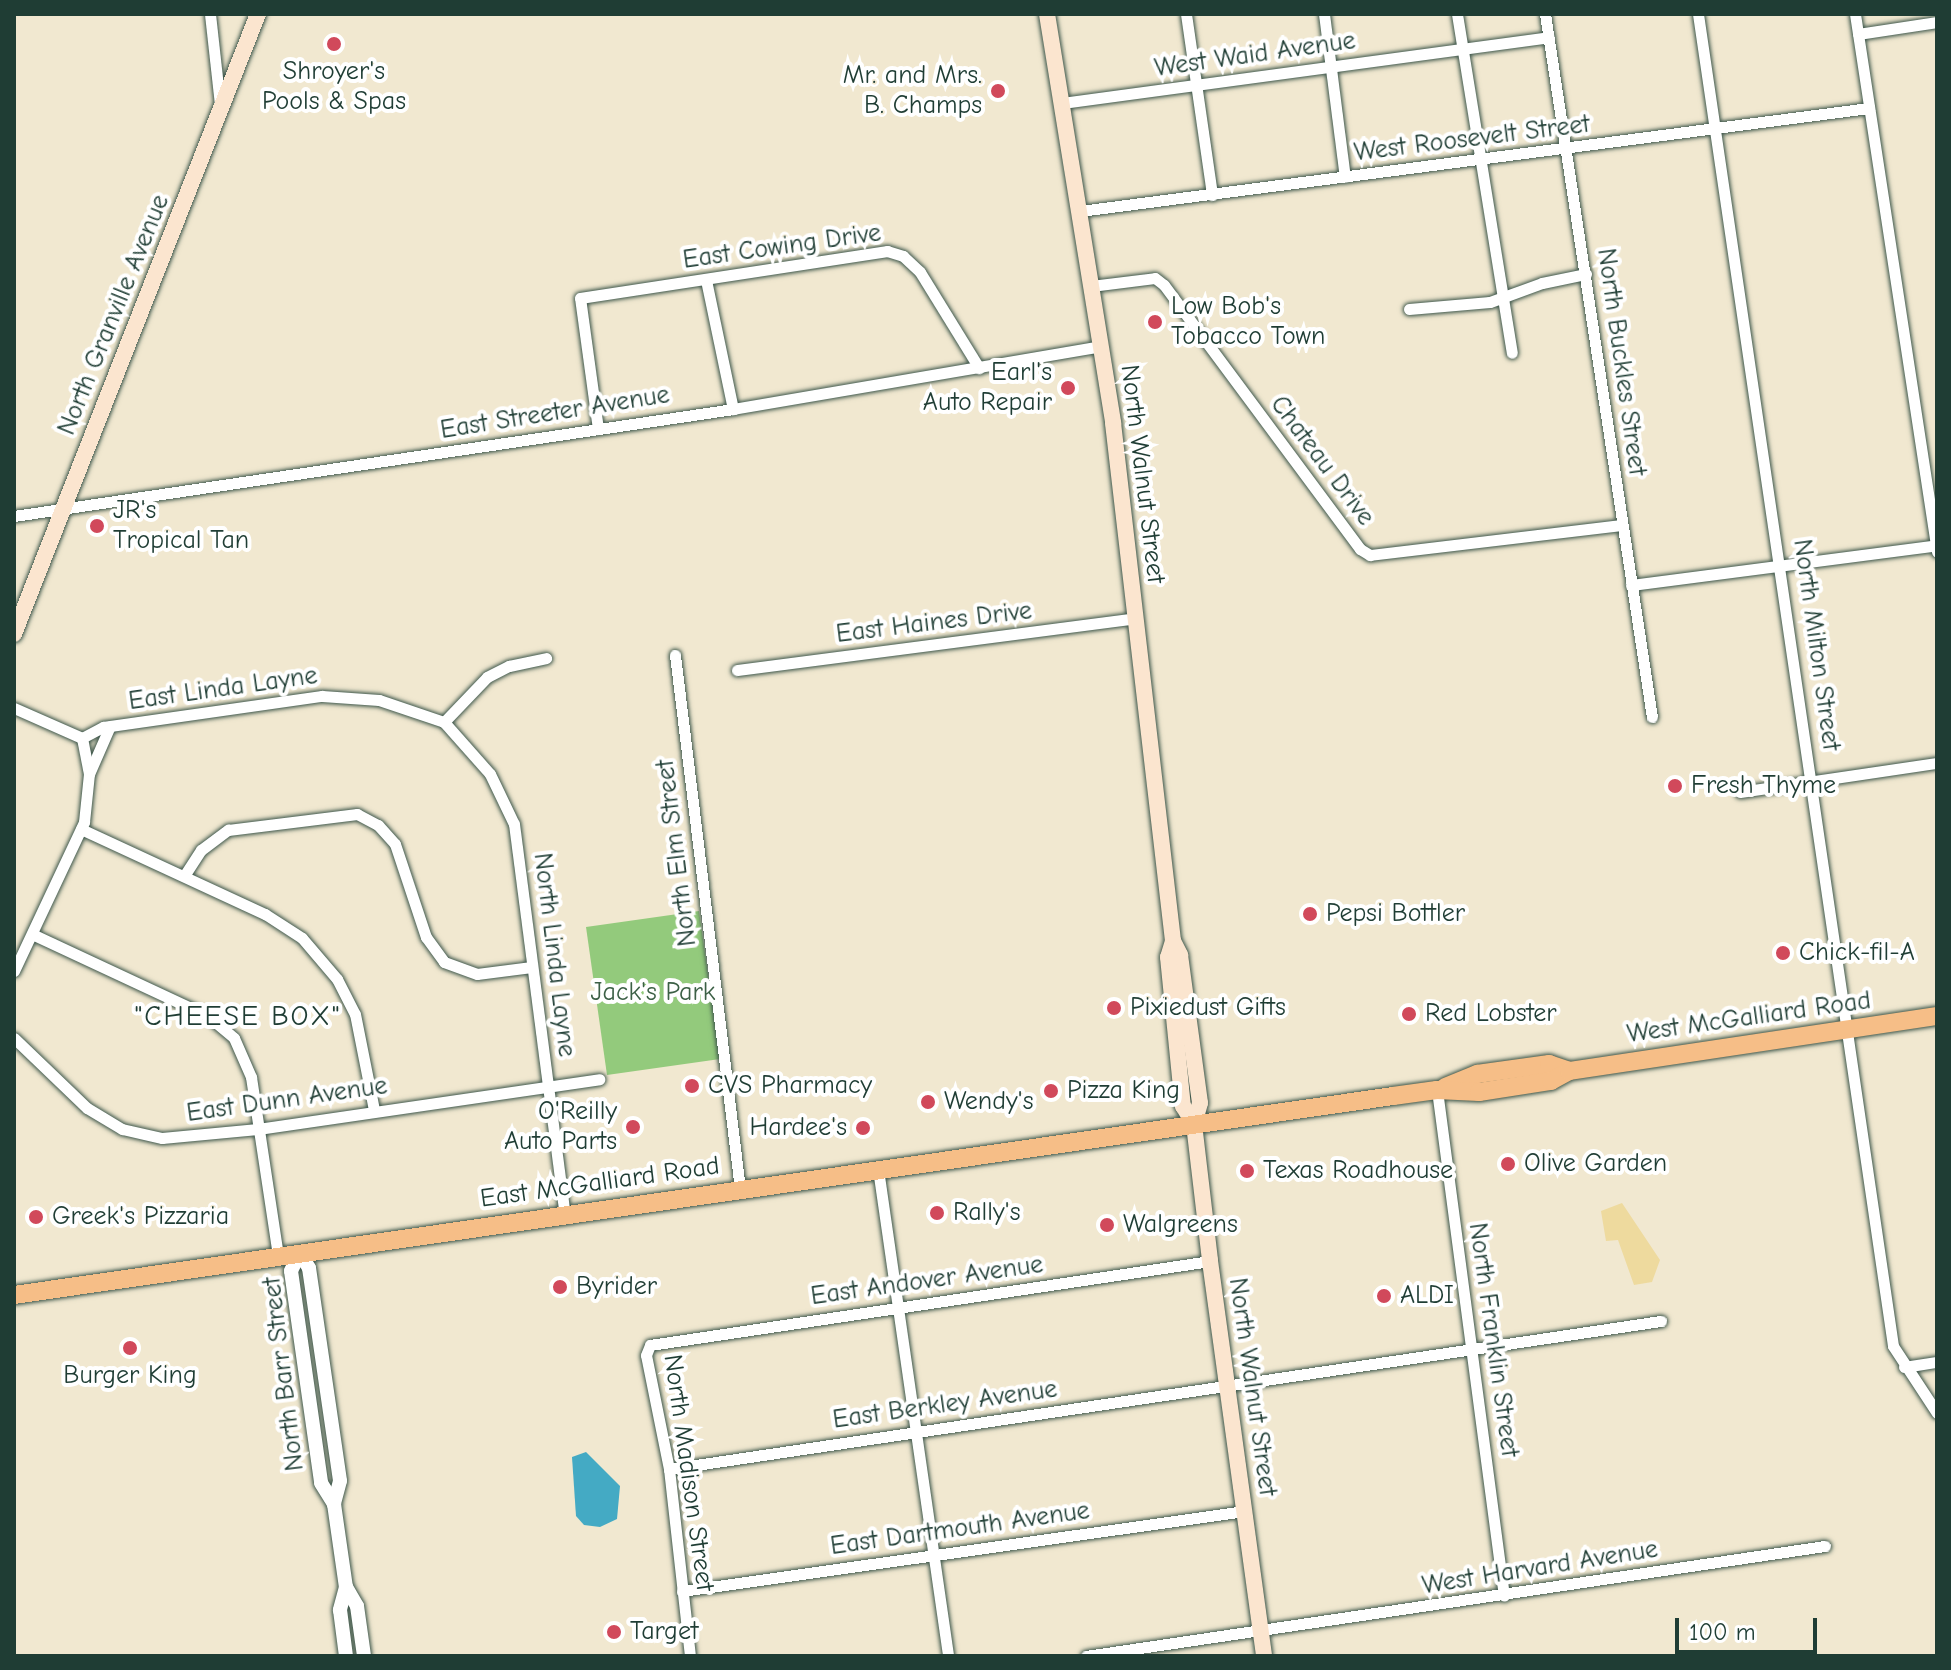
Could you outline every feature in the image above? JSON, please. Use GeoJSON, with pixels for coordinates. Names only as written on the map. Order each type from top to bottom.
{"type":"FeatureCollection","features":[{"type":"Feature","properties":{"kind":"main road","name":"North Granville Avenue"},"geometry":{"type":"LineString","coordinates":[[14,634],[258,14]]}},
{"type":"Feature","properties":{"kind":"main road","name":"North Walnut Street"},"geometry":{"type":"LineString","coordinates":[[1047,14],[1101,346],[1173,941],[1168,957],[1183,1106],[1194,1124],[1264,1656]]}},
{"type":"Feature","properties":{"kind":"main road","name":"West McGalliard Road"},"geometry":{"type":"LineString","coordinates":[[1194,1124],[1437,1090],[1477,1074],[1549,1064],[1569,1071],[1937,1016]]}},
{"type":"Feature","properties":{"kind":"main road","name":"East McGalliard Road"},"geometry":{"type":"LineString","coordinates":[[14,1295],[1194,1124]]}},
{"type":"Feature","properties":{"kind":"street"},"geometry":{"type":"LineString","coordinates":[[210,14],[221,109]]}},
{"type":"Feature","properties":{"kind":"street"},"geometry":{"type":"LineString","coordinates":[[1186,14],[1212,195]]}},
{"type":"Feature","properties":{"kind":"street"},"geometry":{"type":"LineString","coordinates":[[1324,14],[1345,177]]}},
{"type":"Feature","properties":{"kind":"street"},"geometry":{"type":"LineString","coordinates":[[1457,14],[1512,353]]}},
{"type":"Feature","properties":{"kind":"street","name":"North Buckles Street"},"geometry":{"type":"LineString","coordinates":[[1545,14],[1652,717]]}},
{"type":"Feature","properties":{"kind":"street","name":"North Milton Street"},"geometry":{"type":"LineString","coordinates":[[1698,14],[1814,783],[1893,1346],[1937,1413]]}},
{"type":"Feature","properties":{"kind":"street"},"geometry":{"type":"LineString","coordinates":[[1855,14],[1937,552]]}},
{"type":"Feature","properties":{"kind":"street"},"geometry":{"type":"LineString","coordinates":[[1858,34],[1937,22]]}},
{"type":"Feature","properties":{"kind":"street","name":"West Waid Avenue"},"geometry":{"type":"LineString","coordinates":[[1062,103],[1549,37]]}},
{"type":"Feature","properties":{"kind":"street","name":"West Roosevelt Street"},"geometry":{"type":"LineString","coordinates":[[1080,211],[1480,158],[1717,131],[1869,108]]}},
{"type":"Feature","properties":{"kind":"street","name":"East Cowing Drive"},"geometry":{"type":"LineString","coordinates":[[598,429],[580,298],[892,252],[920,272],[979,368]]}},
{"type":"Feature","properties":{"kind":"street"},"geometry":{"type":"LineString","coordinates":[[1409,309],[1504,298],[1542,283],[1586,274]]}},
{"type":"Feature","properties":{"kind":"street","name":"Chateau Drive"},"geometry":{"type":"LineString","coordinates":[[1091,286],[1155,278],[1164,285],[1365,552],[1383,556],[1622,525]]}},
{"type":"Feature","properties":{"kind":"street"},"geometry":{"type":"LineString","coordinates":[[706,280],[733,409]]}},
{"type":"Feature","properties":{"kind":"street","name":"East Streeter Avenue"},"geometry":{"type":"LineString","coordinates":[[14,516],[733,409],[1101,346]]}},
{"type":"Feature","properties":{"kind":"street"},"geometry":{"type":"LineString","coordinates":[[1631,585],[1936,545]]}},
{"type":"Feature","properties":{"kind":"street","name":"East Haines Drive"},"geometry":{"type":"LineString","coordinates":[[737,670],[1136,618]]}},
{"type":"Feature","properties":{"kind":"street","name":"North Elm Street"},"geometry":{"type":"LineString","coordinates":[[675,655],[740,1189]]}},
{"type":"Feature","properties":{"kind":"street"},"geometry":{"type":"LineString","coordinates":[[444,722],[487,677],[509,666],[546,658]]}},
{"type":"Feature","properties":{"kind":"street","name":"East Linda Layne"},"geometry":{"type":"LineString","coordinates":[[82,738],[110,726],[344,696],[379,700],[444,722]]}},
{"type":"Feature","properties":{"kind":"street"},"geometry":{"type":"LineString","coordinates":[[14,708],[82,738],[90,800],[81,829],[14,971]]}},
{"type":"Feature","properties":{"kind":"street","name":"North Linda Layne"},"geometry":{"type":"LineString","coordinates":[[444,722],[490,774],[514,824],[565,1215]]}},
{"type":"Feature","properties":{"kind":"street"},"geometry":{"type":"LineString","coordinates":[[89,774],[110,726]]}},
{"type":"Feature","properties":{"kind":"street"},"geometry":{"type":"LineString","coordinates":[[1740,792],[1937,763]]}},
{"type":"Feature","properties":{"kind":"street"},"geometry":{"type":"LineString","coordinates":[[184,876],[201,850],[228,830],[357,814],[378,825],[395,844],[426,937],[444,962],[477,974],[532,967]]}},
{"type":"Feature","properties":{"kind":"street"},"geometry":{"type":"LineString","coordinates":[[81,829],[275,919],[323,961],[355,1014],[374,1110]]}},
{"type":"Feature","properties":{"kind":"street","name":"North Barr Street"},"geometry":{"type":"LineString","coordinates":[[32,934],[224,1027],[247,1060],[278,1256]]}},
{"type":"Feature","properties":{"kind":"street","name":"East Dunn Avenue"},"geometry":{"type":"LineString","coordinates":[[14,1038],[71,1096],[122,1129],[178,1138],[599,1079]]}},
{"type":"Feature","properties":{"kind":"street","name":"North Franklin Street"},"geometry":{"type":"LineString","coordinates":[[1437,1090],[1504,1596]]}},
{"type":"Feature","properties":{"kind":"street"},"geometry":{"type":"LineString","coordinates":[[878,1169],[948,1656]]}},
{"type":"Feature","properties":{"kind":"street","name":"North Barr Street"},"geometry":{"type":"LineString","coordinates":[[300,1253],[291,1271],[321,1483],[334,1504],[346,1587],[357,1606],[364,1656]]}},
{"type":"Feature","properties":{"kind":"street","name":"East Andover Avenue"},"geometry":{"type":"LineString","coordinates":[[650,1345],[1210,1261]]}},
{"type":"Feature","properties":{"kind":"street","name":"East Berkley Avenue"},"geometry":{"type":"LineString","coordinates":[[669,1469],[917,1431],[1228,1389],[1661,1321]]}},
{"type":"Feature","properties":{"kind":"street","name":"North Madison Street"},"geometry":{"type":"LineString","coordinates":[[650,1345],[646,1355],[669,1469],[690,1656]]}},
{"type":"Feature","properties":{"kind":"street"},"geometry":{"type":"LineString","coordinates":[[1904,1367],[1937,1362]]}},
{"type":"Feature","properties":{"kind":"street","name":"East Dartmouth Avenue"},"geometry":{"type":"LineString","coordinates":[[682,1591],[1245,1511]]}},
{"type":"Feature","properties":{"kind":"street","name":"West Harvard Avenue"},"geometry":{"type":"LineString","coordinates":[[1086,1656],[1825,1546]]}},
{"type":"Feature","properties":{"kind":"street","name":"North Barr Street"},"geometry":{"type":"LineString","coordinates":[[346,1587],[340,1610],[346,1656]]}},
{"type":"Feature","properties":{"kind":"green space","name":"Jack's Park"},"geometry":{"type":"Polygon","coordinates":[[[699,911],[720,1059],[607,1075],[586,927],[699,911]]]}},
{"type":"Feature","properties":{"kind":"sand"},"geometry":{"type":"Polygon","coordinates":[[[1622,1203],[1660,1260],[1652,1282],[1634,1285],[1618,1240],[1606,1241],[1601,1211],[1622,1203]]]}},
{"type":"Feature","properties":{"kind":"water"},"geometry":{"type":"Polygon","coordinates":[[[586,1452],[620,1486],[617,1519],[600,1527],[584,1525],[576,1516],[572,1457],[586,1452]]]}},
{"type":"Feature","properties":{"kind":"place","name":"Shroyer's Pools & Spas"},"geometry":{"type":"Point","coordinates":[334,44]}},
{"type":"Feature","properties":{"kind":"place","name":"Mr. and Mrs. B. Champs"},"geometry":{"type":"Point","coordinates":[998,91]}},
{"type":"Feature","properties":{"kind":"place","name":"Low Bob's Tobacco Town"},"geometry":{"type":"Point","coordinates":[1155,322]}},
{"type":"Feature","properties":{"kind":"place","name":"Earl's Auto Repair"},"geometry":{"type":"Point","coordinates":[1068,388]}},
{"type":"Feature","properties":{"kind":"place","name":"JR's Tropical Tan"},"geometry":{"type":"Point","coordinates":[97,526]}},
{"type":"Feature","properties":{"kind":"place","name":"Fresh Thyme"},"geometry":{"type":"Point","coordinates":[1675,786]}},
{"type":"Feature","properties":{"kind":"place","name":"Pepsi Bottler"},"geometry":{"type":"Point","coordinates":[1310,914]}},
{"type":"Feature","properties":{"kind":"place","name":"Chick-fil-A"},"geometry":{"type":"Point","coordinates":[1783,953]}},
{"type":"Feature","properties":{"kind":"place","name":"Pixiedust Gifts"},"geometry":{"type":"Point","coordinates":[1114,1008]}},
{"type":"Feature","properties":{"kind":"place","name":"Red Lobster"},"geometry":{"type":"Point","coordinates":[1409,1014]}},
{"type":"Feature","properties":{"kind":"place","name":"CVS Pharmacy"},"geometry":{"type":"Point","coordinates":[692,1086]}},
{"type":"Feature","properties":{"kind":"place","name":"Pizza King"},"geometry":{"type":"Point","coordinates":[1051,1091]}},
{"type":"Feature","properties":{"kind":"place","name":"Wendy's"},"geometry":{"type":"Point","coordinates":[928,1102]}},
{"type":"Feature","properties":{"kind":"place","name":"O'Reilly Auto Parts"},"geometry":{"type":"Point","coordinates":[633,1127]}},
{"type":"Feature","properties":{"kind":"place","name":"Hardee's"},"geometry":{"type":"Point","coordinates":[863,1128]}},
{"type":"Feature","properties":{"kind":"place","name":"Olive Garden"},"geometry":{"type":"Point","coordinates":[1508,1164]}},
{"type":"Feature","properties":{"kind":"place","name":"Texas Roadhouse"},"geometry":{"type":"Point","coordinates":[1247,1171]}},
{"type":"Feature","properties":{"kind":"place","name":"Rally's"},"geometry":{"type":"Point","coordinates":[937,1213]}},
{"type":"Feature","properties":{"kind":"place","name":"Greek's Pizzaria"},"geometry":{"type":"Point","coordinates":[36,1217]}},
{"type":"Feature","properties":{"kind":"place","name":"Walgreens"},"geometry":{"type":"Point","coordinates":[1107,1225]}},
{"type":"Feature","properties":{"kind":"place","name":"Byrider"},"geometry":{"type":"Point","coordinates":[560,1287]}},
{"type":"Feature","properties":{"kind":"place","name":"ALDI"},"geometry":{"type":"Point","coordinates":[1384,1296]}},
{"type":"Feature","properties":{"kind":"place","name":"Burger King"},"geometry":{"type":"Point","coordinates":[130,1348]}},
{"type":"Feature","properties":{"kind":"place","name":"Target"},"geometry":{"type":"Point","coordinates":[614,1632]}},
{"type":"Feature","properties":{"kind":"district","name":"\"CHEESE BOX\""},"geometry":{"type":"Point","coordinates":[238,1016]}}]}
